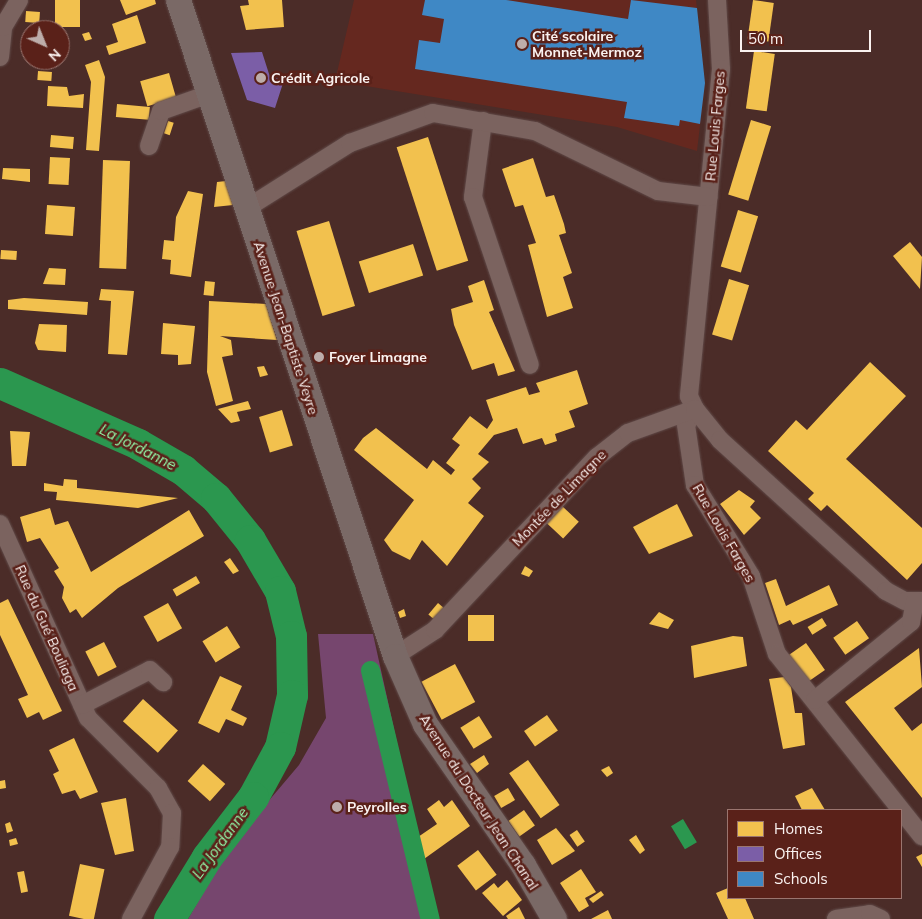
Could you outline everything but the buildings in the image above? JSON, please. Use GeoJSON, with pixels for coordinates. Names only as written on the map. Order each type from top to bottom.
{"type":"FeatureCollection","features":[{"type":"Feature","properties":{"kind":"main road","name":"Avenue Jean-Baptiste Veyre"},"geometry":{"type":"LineString","coordinates":[[178,0],[394,656]]}},
{"type":"Feature","properties":{"kind":"main road","name":"Avenue du Docteur Jean Chanal"},"geometry":{"type":"LineString","coordinates":[[394,656],[425,724],[523,866],[554,919]]}},
{"type":"Feature","properties":{"kind":"street"},"geometry":{"type":"LineString","coordinates":[[0,57],[2,26],[19,0]]}},
{"type":"Feature","properties":{"kind":"street","name":"Rue Louis Farges"},"geometry":{"type":"LineString","coordinates":[[717,0],[721,69],[689,396],[695,409],[686,425],[694,485],[751,576],[777,654],[901,809]]}},
{"type":"Feature","properties":{"kind":"street"},"geometry":{"type":"LineString","coordinates":[[149,146],[161,111],[209,94]]}},
{"type":"Feature","properties":{"kind":"street"},"geometry":{"type":"LineString","coordinates":[[247,208],[350,143],[380,130],[433,113],[535,131],[658,191],[708,197]]}},
{"type":"Feature","properties":{"kind":"street"},"geometry":{"type":"LineString","coordinates":[[483,121],[473,197],[530,365]]}},
{"type":"Feature","properties":{"kind":"street"},"geometry":{"type":"LineString","coordinates":[[695,409],[720,440],[886,591],[918,601],[912,622],[815,700]]}},
{"type":"Feature","properties":{"kind":"street","name":"Montée de Limagne"},"geometry":{"type":"LineString","coordinates":[[394,656],[435,630],[596,457],[628,433],[695,409]]}},
{"type":"Feature","properties":{"kind":"street","name":"Rue du Gué Bouliaga"},"geometry":{"type":"LineString","coordinates":[[0,524],[82,705],[99,732],[158,788],[172,813],[170,847],[131,919]]}},
{"type":"Feature","properties":{"kind":"street","name":"Rue du Gué Bouliaga"},"geometry":{"type":"LineString","coordinates":[[82,705],[150,670],[163,682]]}},
{"type":"Feature","properties":{"kind":"street","name":"Rue Louis Farges"},"geometry":{"type":"LineString","coordinates":[[902,811],[922,836]]}},
{"type":"Feature","properties":{"kind":"street"},"geometry":{"type":"LineString","coordinates":[[836,919],[860,917],[881,919]]}},
{"type":"Feature","properties":{"kind":"shaded area","name":"Cité scolaire Monnet-Mermoz"},"geometry":{"type":"Polygon","coordinates":[[[354,0],[696,0],[705,83],[697,151],[617,127],[335,81],[354,0]]]}},
{"type":"Feature","properties":{"kind":"shaded area","name":"Peyrolles"},"geometry":{"type":"Polygon","coordinates":[[[318,634],[373,634],[436,919],[188,919],[229,848],[299,765],[326,718],[318,634]]]}},
{"type":"Feature","properties":{"kind":"shaded area"},"geometry":{"type":"Polygon","coordinates":[[[683,819],[697,842],[685,849],[671,826],[683,819]]]}},
{"type":"Feature","properties":{"kind":"waterway","name":"La Jordanne"},"geometry":{"type":"LineString","coordinates":[[0,383],[138,444],[183,470],[216,498],[250,540],[280,591],[291,636],[292,695],[280,747],[253,797],[207,857],[169,919]]}},
{"type":"Feature","properties":{"kind":"waterway"},"geometry":{"type":"LineString","coordinates":[[370,670],[430,919]]}},
{"type":"Feature","properties":{"kind":"place","name":"Cité scolaire Monnet-Mermoz"},"geometry":{"type":"Point","coordinates":[522,44]}},
{"type":"Feature","properties":{"kind":"place","name":"Crédit Agricole"},"geometry":{"type":"Point","coordinates":[261,78]}},
{"type":"Feature","properties":{"kind":"place","name":"Foyer Limagne"},"geometry":{"type":"Point","coordinates":[319,357]}},
{"type":"Feature","properties":{"kind":"place","name":"Peyrolles"},"geometry":{"type":"Point","coordinates":[337,807]}}]}
